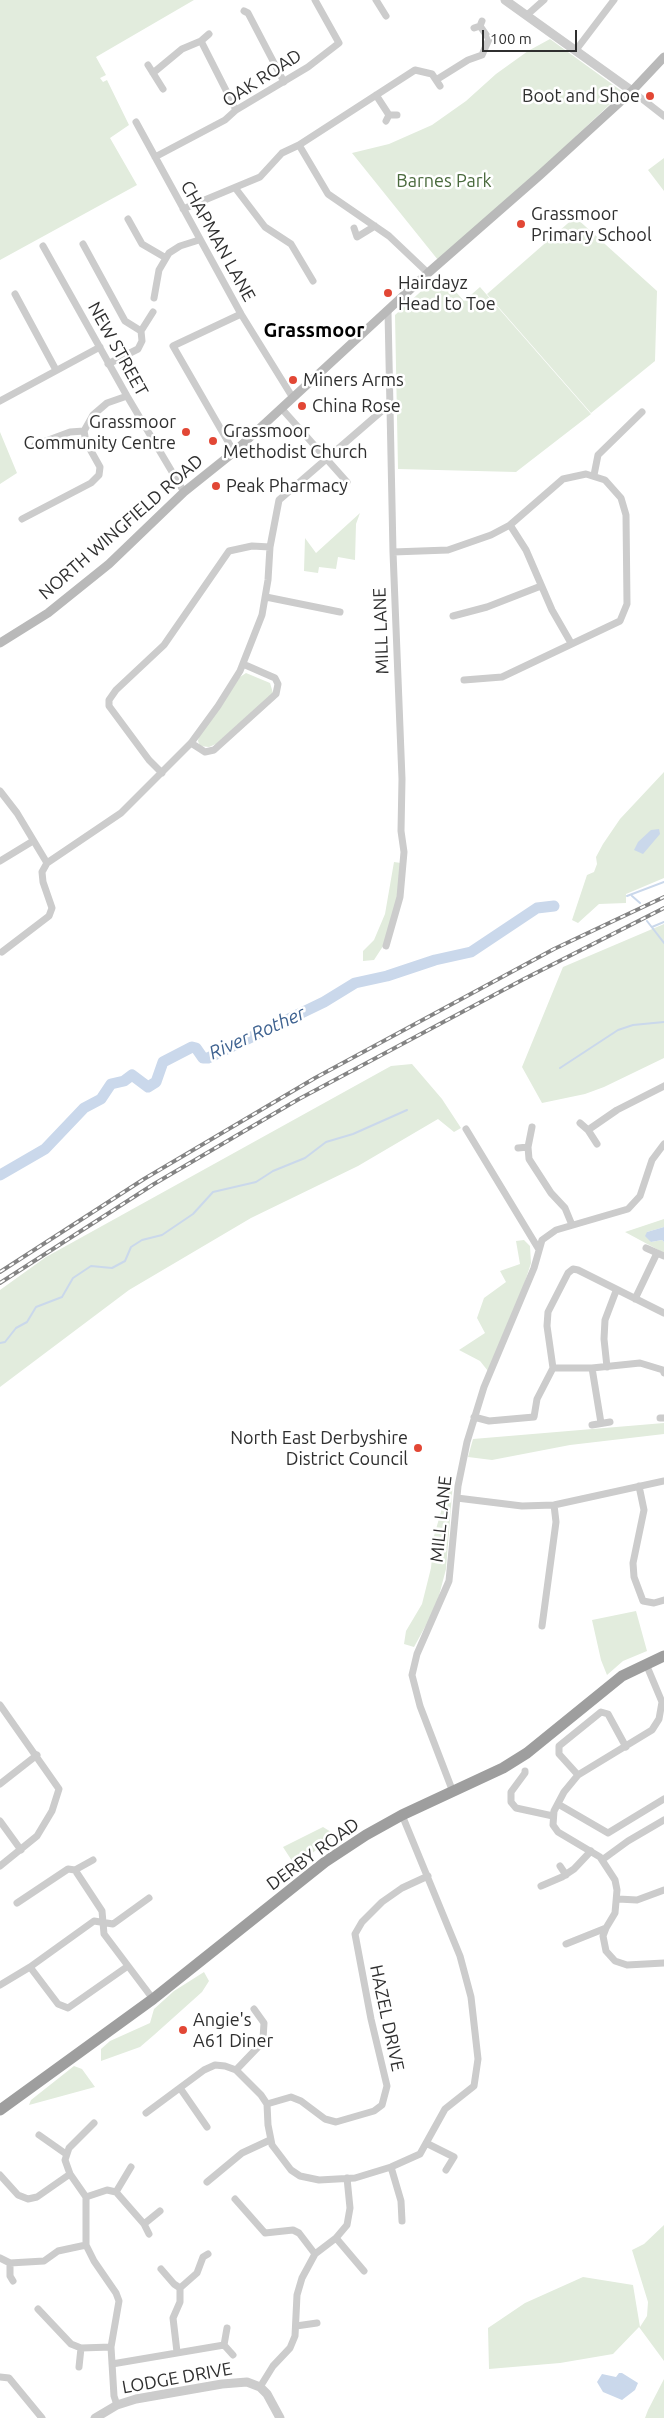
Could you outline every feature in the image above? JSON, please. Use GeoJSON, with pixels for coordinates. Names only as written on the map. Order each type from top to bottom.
{"type":"FeatureCollection","features":[{"type":"Feature","properties":{"kind":"highway","name":"DERBY ROAD"},"geometry":{"type":"LineString","coordinates":[[0,2110],[153,1999],[325,1862],[366,1835],[402,1815],[503,1768],[527,1753],[622,1676],[664,1656]]}},
{"type":"Feature","properties":{"kind":"main road","name":"NORTH WINGFIELD ROAD"},"geometry":{"type":"LineString","coordinates":[[0,643],[48,613],[109,564],[184,492],[234,452],[388,312],[428,273],[632,91],[664,57]]}},
{"type":"Feature","properties":{"kind":"street","name":"OAK ROAD"},"geometry":{"type":"LineString","coordinates":[[155,157],[225,120],[236,110],[284,82],[339,43],[315,0]]}},
{"type":"Feature","properties":{"kind":"street"},"geometry":{"type":"LineString","coordinates":[[376,0],[386,16]]}},
{"type":"Feature","properties":{"kind":"street"},"geometry":{"type":"LineString","coordinates":[[505,0],[664,116]]}},
{"type":"Feature","properties":{"kind":"street"},"geometry":{"type":"LineString","coordinates":[[528,15],[544,0]]}},
{"type":"Feature","properties":{"kind":"street"},"geometry":{"type":"LineString","coordinates":[[576,50],[614,0]]}},
{"type":"Feature","properties":{"kind":"street"},"geometry":{"type":"LineString","coordinates":[[244,11],[248,13],[284,82]]}},
{"type":"Feature","properties":{"kind":"street"},"geometry":{"type":"LineString","coordinates":[[183,209],[260,178],[282,153],[299,145],[414,70],[432,74],[438,82],[468,60],[482,55],[489,39],[479,25]]}},
{"type":"Feature","properties":{"kind":"street"},"geometry":{"type":"LineString","coordinates":[[153,73],[182,49],[201,41],[209,34]]}},
{"type":"Feature","properties":{"kind":"street"},"geometry":{"type":"LineString","coordinates":[[201,41],[236,110]]}},
{"type":"Feature","properties":{"kind":"street"},"geometry":{"type":"LineString","coordinates":[[148,65],[163,89]]}},
{"type":"Feature","properties":{"kind":"street"},"geometry":{"type":"LineString","coordinates":[[376,95],[391,117]]}},
{"type":"Feature","properties":{"kind":"street","name":"CHAPMAN LANE"},"geometry":{"type":"LineString","coordinates":[[136,122],[241,314],[293,398]]}},
{"type":"Feature","properties":{"kind":"street"},"geometry":{"type":"LineString","coordinates":[[299,145],[328,194],[404,248],[428,273]]}},
{"type":"Feature","properties":{"kind":"street"},"geometry":{"type":"LineString","coordinates":[[236,189],[265,227],[291,244],[313,281]]}},
{"type":"Feature","properties":{"kind":"street"},"geometry":{"type":"LineString","coordinates":[[128,219],[142,244],[166,258]]}},
{"type":"Feature","properties":{"kind":"street"},"geometry":{"type":"LineString","coordinates":[[354,228],[357,237],[375,226]]}},
{"type":"Feature","properties":{"kind":"street"},"geometry":{"type":"LineString","coordinates":[[154,298],[159,270],[169,253],[180,246],[199,240]]}},
{"type":"Feature","properties":{"kind":"street"},"geometry":{"type":"LineString","coordinates":[[83,244],[125,320],[141,331]]}},
{"type":"Feature","properties":{"kind":"street","name":"NEW STREET"},"geometry":{"type":"LineString","coordinates":[[43,246],[108,364],[184,492]]}},
{"type":"Feature","properties":{"kind":"street"},"geometry":{"type":"LineString","coordinates":[[15,294],[56,370]]}},
{"type":"Feature","properties":{"kind":"street"},"geometry":{"type":"LineString","coordinates":[[108,364],[138,349],[142,341],[141,331],[153,312]]}},
{"type":"Feature","properties":{"kind":"street","name":"MILL LANE"},"geometry":{"type":"LineString","coordinates":[[386,946],[400,897],[404,852],[401,831],[402,779],[393,552],[388,312]]}},
{"type":"Feature","properties":{"kind":"street"},"geometry":{"type":"LineString","coordinates":[[234,452],[173,346],[241,314]]}},
{"type":"Feature","properties":{"kind":"street"},"geometry":{"type":"LineString","coordinates":[[0,401],[100,347]]}},
{"type":"Feature","properties":{"kind":"street"},"geometry":{"type":"LineString","coordinates":[[22,519],[91,483],[99,475],[100,467],[86,442],[84,431],[93,415],[107,403],[127,396]]}},
{"type":"Feature","properties":{"kind":"street"},"geometry":{"type":"LineString","coordinates":[[2,952],[49,916],[52,908],[43,882],[42,872],[46,863],[121,813],[191,743],[218,706],[243,664],[262,615],[266,597],[270,547],[279,500],[391,403]]}},
{"type":"Feature","properties":{"kind":"street"},"geometry":{"type":"LineString","coordinates":[[282,409],[347,482]]}},
{"type":"Feature","properties":{"kind":"street"},"geometry":{"type":"LineString","coordinates":[[594,475],[598,455],[636,422],[642,412]]}},
{"type":"Feature","properties":{"kind":"street"},"geometry":{"type":"LineString","coordinates":[[35,445],[70,432],[84,431]]}},
{"type":"Feature","properties":{"kind":"street"},"geometry":{"type":"LineString","coordinates":[[393,552],[448,550],[491,536],[510,525],[563,479],[579,474],[594,475],[610,484],[624,506],[627,604],[620,621],[502,677],[464,680]]}},
{"type":"Feature","properties":{"kind":"street"},"geometry":{"type":"LineString","coordinates":[[510,525],[526,550],[552,610],[571,643]]}},
{"type":"Feature","properties":{"kind":"street"},"geometry":{"type":"LineString","coordinates":[[162,773],[149,760],[109,706],[110,700],[116,690],[164,645],[229,550],[252,546],[270,547]]}},
{"type":"Feature","properties":{"kind":"street"},"geometry":{"type":"LineString","coordinates":[[453,616],[488,607],[541,586]]}},
{"type":"Feature","properties":{"kind":"street"},"geometry":{"type":"LineString","coordinates":[[266,597],[340,612]]}},
{"type":"Feature","properties":{"kind":"street"},"geometry":{"type":"LineString","coordinates":[[191,743],[205,752],[214,750],[276,694],[278,684],[276,678],[243,664]]}},
{"type":"Feature","properties":{"kind":"street"},"geometry":{"type":"LineString","coordinates":[[0,791],[17,813],[46,863]]}},
{"type":"Feature","properties":{"kind":"street"},"geometry":{"type":"LineString","coordinates":[[0,861],[33,840]]}},
{"type":"Feature","properties":{"kind":"street"},"geometry":{"type":"LineString","coordinates":[[588,1130],[617,1110],[664,1086]]}},
{"type":"Feature","properties":{"kind":"street"},"geometry":{"type":"LineString","coordinates":[[580,1123],[588,1130],[597,1144]]}},
{"type":"Feature","properties":{"kind":"street"},"geometry":{"type":"LineString","coordinates":[[532,1127],[528,1147],[529,1159],[539,1176],[564,1208],[572,1225]]}},
{"type":"Feature","properties":{"kind":"street"},"geometry":{"type":"LineString","coordinates":[[466,1129],[538,1248],[547,1235],[572,1225],[619,1214],[632,1206],[640,1196],[652,1160],[664,1144]]}},
{"type":"Feature","properties":{"kind":"street"},"geometry":{"type":"LineString","coordinates":[[518,1148],[528,1147]]}},
{"type":"Feature","properties":{"kind":"street","name":"MILL LANE"},"geometry":{"type":"LineString","coordinates":[[453,1792],[420,1706],[412,1675],[418,1654],[449,1582],[457,1498],[474,1417],[484,1386],[534,1268],[538,1248]]}},
{"type":"Feature","properties":{"kind":"street"},"geometry":{"type":"LineString","coordinates":[[635,1299],[660,1255],[646,1248]]}},
{"type":"Feature","properties":{"kind":"street"},"geometry":{"type":"LineString","coordinates":[[474,1417],[489,1421],[534,1417],[536,1398],[553,1368],[547,1319],[548,1312],[568,1273],[573,1269],[664,1313]]}},
{"type":"Feature","properties":{"kind":"street"},"geometry":{"type":"LineString","coordinates":[[607,1367],[604,1339],[605,1320],[616,1291]]}},
{"type":"Feature","properties":{"kind":"street"},"geometry":{"type":"LineString","coordinates":[[553,1368],[592,1368],[640,1363],[664,1370]]}},
{"type":"Feature","properties":{"kind":"street"},"geometry":{"type":"LineString","coordinates":[[592,1368],[602,1423]]}},
{"type":"Feature","properties":{"kind":"street"},"geometry":{"type":"LineString","coordinates":[[592,1425],[610,1422]]}},
{"type":"Feature","properties":{"kind":"street"},"geometry":{"type":"LineString","coordinates":[[457,1498],[522,1506],[554,1505],[664,1481]]}},
{"type":"Feature","properties":{"kind":"street"},"geometry":{"type":"LineString","coordinates":[[639,1486],[644,1510],[634,1563],[634,1577],[643,1601],[654,1603],[664,1600]]}},
{"type":"Feature","properties":{"kind":"street"},"geometry":{"type":"LineString","coordinates":[[542,1626],[556,1522],[554,1505]]}},
{"type":"Feature","properties":{"kind":"street"},"geometry":{"type":"LineString","coordinates":[[646,1664],[662,1702],[662,1720],[652,1730],[626,1747],[606,1756],[578,1775],[564,1792],[553,1816],[553,1825],[558,1832],[591,1851],[602,1860],[615,1880],[618,1899],[615,1914],[603,1936],[606,1951],[614,1961],[627,1965],[664,1963]]}},
{"type":"Feature","properties":{"kind":"street"},"geometry":{"type":"LineString","coordinates":[[0,1705],[59,1789],[52,1811],[37,1836],[0,1866]]}},
{"type":"Feature","properties":{"kind":"street"},"geometry":{"type":"LineString","coordinates":[[578,1775],[559,1754],[559,1746],[601,1712],[608,1714],[626,1747]]}},
{"type":"Feature","properties":{"kind":"street"},"geometry":{"type":"LineString","coordinates":[[0,1784],[37,1756]]}},
{"type":"Feature","properties":{"kind":"street"},"geometry":{"type":"LineString","coordinates":[[525,1770],[525,1773],[511,1792],[511,1802],[516,1808],[553,1816]]}},
{"type":"Feature","properties":{"kind":"street"},"geometry":{"type":"LineString","coordinates":[[558,1804],[608,1833],[664,1799]]}},
{"type":"Feature","properties":{"kind":"street"},"geometry":{"type":"LineString","coordinates":[[146,2113],[204,2070],[215,2065],[236,2070],[261,2095],[267,2104],[270,2140],[288,2165],[300,2176],[319,2180],[347,2178],[391,2167],[420,2154],[428,2144],[438,2119],[445,2109],[474,2086],[478,2059],[471,1997],[460,1956],[402,1815]]}},
{"type":"Feature","properties":{"kind":"street"},"geometry":{"type":"LineString","coordinates":[[602,1860],[628,1841],[664,1820]]}},
{"type":"Feature","properties":{"kind":"street"},"geometry":{"type":"LineString","coordinates":[[0,1821],[21,1850]]}},
{"type":"Feature","properties":{"kind":"street"},"geometry":{"type":"LineString","coordinates":[[540,1886],[566,1875],[591,1851]]}},
{"type":"Feature","properties":{"kind":"street"},"geometry":{"type":"LineString","coordinates":[[17,1903],[68,1869],[75,1870],[93,1860]]}},
{"type":"Feature","properties":{"kind":"street"},"geometry":{"type":"LineString","coordinates":[[560,1866],[566,1875]]}},
{"type":"Feature","properties":{"kind":"street"},"geometry":{"type":"LineString","coordinates":[[75,1870],[102,1911],[104,1934],[153,1999]]}},
{"type":"Feature","properties":{"kind":"street","name":"HAZEL DRIVE"},"geometry":{"type":"LineString","coordinates":[[267,2104],[291,2097],[301,2101],[325,2119],[336,2122],[374,2111],[382,2105],[387,2086],[371,2019],[355,1934],[362,1922],[382,1902],[402,1888],[428,1876]]}},
{"type":"Feature","properties":{"kind":"street"},"geometry":{"type":"LineString","coordinates":[[618,1899],[637,1900],[664,1890]]}},
{"type":"Feature","properties":{"kind":"street"},"geometry":{"type":"LineString","coordinates":[[0,1985],[30,1967],[94,1921],[104,1921],[113,1924],[149,1898]]}},
{"type":"Feature","properties":{"kind":"street"},"geometry":{"type":"LineString","coordinates":[[566,1944],[606,1928]]}},
{"type":"Feature","properties":{"kind":"street"},"geometry":{"type":"LineString","coordinates":[[30,1967],[58,2004],[68,2008],[128,1966]]}},
{"type":"Feature","properties":{"kind":"street"},"geometry":{"type":"LineString","coordinates":[[236,2070],[260,2046],[263,2039],[264,2023],[254,2008]]}},
{"type":"Feature","properties":{"kind":"street"},"geometry":{"type":"LineString","coordinates":[[180,2088],[206,2127]]}},
{"type":"Feature","properties":{"kind":"street"},"geometry":{"type":"LineString","coordinates":[[94,2123],[66,2154],[66,2167],[86,2197],[86,2245],[94,2262],[116,2293],[119,2301],[111,2347],[116,2405]]}},
{"type":"Feature","properties":{"kind":"street"},"geometry":{"type":"LineString","coordinates":[[39,2135],[66,2154]]}},
{"type":"Feature","properties":{"kind":"street"},"geometry":{"type":"LineString","coordinates":[[206,2182],[242,2153],[270,2140]]}},
{"type":"Feature","properties":{"kind":"street"},"geometry":{"type":"LineString","coordinates":[[428,2144],[454,2157],[446,2170]]}},
{"type":"Feature","properties":{"kind":"street"},"geometry":{"type":"LineString","coordinates":[[116,2192],[130,2167]]}},
{"type":"Feature","properties":{"kind":"street"},"geometry":{"type":"LineString","coordinates":[[391,2167],[401,2201],[402,2221]]}},
{"type":"Feature","properties":{"kind":"street"},"geometry":{"type":"LineString","coordinates":[[0,2175],[18,2195],[28,2199],[37,2197],[70,2174]]}},
{"type":"Feature","properties":{"kind":"street"},"geometry":{"type":"LineString","coordinates":[[280,2418],[267,2394],[260,2387],[273,2366],[290,2348],[296,2326],[295,2307],[302,2278],[315,2254],[336,2238],[347,2225],[350,2208],[347,2178]]}},
{"type":"Feature","properties":{"kind":"street"},"geometry":{"type":"LineString","coordinates":[[86,2197],[107,2190],[116,2192],[144,2224],[149,2234]]}},
{"type":"Feature","properties":{"kind":"street"},"geometry":{"type":"LineString","coordinates":[[236,2198],[264,2233],[293,2230],[315,2254]]}},
{"type":"Feature","properties":{"kind":"street"},"geometry":{"type":"LineString","coordinates":[[144,2224],[160,2211]]}},
{"type":"Feature","properties":{"kind":"street"},"geometry":{"type":"LineString","coordinates":[[336,2238],[364,2271]]}},
{"type":"Feature","properties":{"kind":"street"},"geometry":{"type":"LineString","coordinates":[[0,2258],[10,2263],[44,2261],[58,2251],[86,2245]]}},
{"type":"Feature","properties":{"kind":"street"},"geometry":{"type":"LineString","coordinates":[[177,2352],[173,2318],[180,2302],[180,2288],[197,2273],[202,2257],[208,2254]]}},
{"type":"Feature","properties":{"kind":"street"},"geometry":{"type":"LineString","coordinates":[[10,2263],[10,2276],[13,2281]]}},
{"type":"Feature","properties":{"kind":"street"},"geometry":{"type":"LineString","coordinates":[[162,2269],[174,2284],[180,2288]]}},
{"type":"Feature","properties":{"kind":"street"},"geometry":{"type":"LineString","coordinates":[[38,2309],[64,2338],[81,2348],[111,2347]]}},
{"type":"Feature","properties":{"kind":"street"},"geometry":{"type":"LineString","coordinates":[[296,2326],[317,2323]]}},
{"type":"Feature","properties":{"kind":"street"},"geometry":{"type":"LineString","coordinates":[[224,2345],[227,2328]]}},
{"type":"Feature","properties":{"kind":"street"},"geometry":{"type":"LineString","coordinates":[[112,2364],[224,2345]]}},
{"type":"Feature","properties":{"kind":"street"},"geometry":{"type":"LineString","coordinates":[[224,2345],[233,2355]]}},
{"type":"Feature","properties":{"kind":"street"},"geometry":{"type":"LineString","coordinates":[[79,2367],[81,2348]]}},
{"type":"Feature","properties":{"kind":"street"},"geometry":{"type":"LineString","coordinates":[[0,2377],[9,2378],[42,2418]]}},
{"type":"Feature","properties":{"kind":"street","name":"LODGE DRIVE"},"geometry":{"type":"LineString","coordinates":[[95,2418],[116,2405],[136,2399],[222,2384],[246,2382],[260,2387]]}},
{"type":"Feature","properties":{"kind":"green space"},"geometry":{"type":"Polygon","coordinates":[[[0,0],[194,0],[96,57],[106,75],[100,78],[103,82],[107,80],[129,125],[110,138],[137,185],[0,260],[0,0]]]}},
{"type":"Feature","properties":{"kind":"green space","name":"Barnes Park"},"geometry":{"type":"Polygon","coordinates":[[[550,39],[623,92],[539,171],[438,260],[352,153],[389,144],[432,125],[466,101],[496,74],[528,51],[550,39]]]}},
{"type":"Feature","properties":{"kind":"green space"},"geometry":{"type":"Polygon","coordinates":[[[664,158],[664,191],[648,170],[664,158]]]}},
{"type":"Feature","properties":{"kind":"green space"},"geometry":{"type":"Polygon","coordinates":[[[575,217],[657,291],[655,361],[591,413],[487,294],[575,217]]]}},
{"type":"Feature","properties":{"kind":"green space"},"geometry":{"type":"Polygon","coordinates":[[[440,274],[464,301],[480,287],[591,414],[516,472],[398,469],[395,315],[440,274]]]}},
{"type":"Feature","properties":{"kind":"green space"},"geometry":{"type":"Polygon","coordinates":[[[0,432],[17,473],[0,484],[0,432]]]}},
{"type":"Feature","properties":{"kind":"green space"},"geometry":{"type":"Polygon","coordinates":[[[360,513],[356,524],[355,560],[338,557],[336,569],[319,567],[318,573],[304,571],[305,538],[316,553],[360,513]]]}},
{"type":"Feature","properties":{"kind":"green space"},"geometry":{"type":"Polygon","coordinates":[[[246,673],[270,683],[273,693],[216,744],[209,747],[200,746],[199,736],[240,677],[246,673]]]}},
{"type":"Feature","properties":{"kind":"green space"},"geometry":{"type":"Polygon","coordinates":[[[664,772],[664,878],[626,894],[626,903],[599,904],[578,923],[572,920],[587,875],[594,872],[597,864],[596,857],[603,844],[620,819],[664,772]]]}},
{"type":"Feature","properties":{"kind":"green space"},"geometry":{"type":"Polygon","coordinates":[[[394,862],[401,863],[397,900],[387,940],[374,960],[363,961],[363,951],[374,940],[385,914],[394,862]]]}},
{"type":"Feature","properties":{"kind":"green space"},"geometry":{"type":"Polygon","coordinates":[[[664,924],[664,1058],[604,1087],[585,1094],[542,1103],[522,1067],[563,967],[664,924]]]}},
{"type":"Feature","properties":{"kind":"green space"},"geometry":{"type":"Polygon","coordinates":[[[412,1064],[442,1099],[461,1128],[454,1132],[438,1119],[358,1166],[251,1218],[129,1290],[0,1387],[0,1290],[46,1257],[391,1066],[412,1064]]]}},
{"type":"Feature","properties":{"kind":"green space"},"geometry":{"type":"Polygon","coordinates":[[[664,1219],[664,1227],[647,1232],[651,1242],[662,1240],[664,1242],[664,1253],[625,1232],[664,1219]]]}},
{"type":"Feature","properties":{"kind":"green space"},"geometry":{"type":"Polygon","coordinates":[[[524,1240],[530,1246],[531,1263],[521,1294],[488,1371],[480,1361],[459,1350],[485,1333],[477,1318],[484,1298],[506,1282],[500,1271],[520,1264],[516,1241],[524,1240]]]}},
{"type":"Feature","properties":{"kind":"green space"},"geometry":{"type":"Polygon","coordinates":[[[664,1423],[664,1434],[570,1445],[492,1460],[468,1457],[473,1439],[664,1423]]]}},
{"type":"Feature","properties":{"kind":"green space"},"geometry":{"type":"Polygon","coordinates":[[[453,1482],[446,1569],[436,1607],[414,1647],[404,1644],[406,1631],[422,1604],[431,1568],[434,1536],[445,1498],[453,1482]]]}},
{"type":"Feature","properties":{"kind":"green space"},"geometry":{"type":"Polygon","coordinates":[[[636,1611],[647,1651],[623,1661],[607,1675],[601,1660],[592,1620],[636,1611]]]}},
{"type":"Feature","properties":{"kind":"green space"},"geometry":{"type":"Polygon","coordinates":[[[323,1827],[336,1835],[307,1857],[294,1864],[283,1847],[323,1827]]]}},
{"type":"Feature","properties":{"kind":"green space"},"geometry":{"type":"Polygon","coordinates":[[[204,1972],[209,1981],[202,1992],[154,2035],[140,2047],[101,2061],[101,2049],[110,2041],[150,2023],[154,2009],[174,1991],[204,1972]]]}},
{"type":"Feature","properties":{"kind":"green space"},"geometry":{"type":"Polygon","coordinates":[[[74,2066],[82,2069],[95,2087],[29,2105],[31,2100],[74,2066]]]}},
{"type":"Feature","properties":{"kind":"green space"},"geometry":{"type":"Polygon","coordinates":[[[664,2225],[664,2361],[639,2327],[613,2354],[560,2363],[489,2369],[488,2328],[525,2303],[583,2277],[633,2285],[640,2327],[647,2316],[648,2302],[632,2250],[644,2244],[664,2225]]]}},
{"type":"Feature","properties":{"kind":"green space"},"geometry":{"type":"Polygon","coordinates":[[[664,2379],[664,2418],[645,2418],[648,2410],[664,2379]]]}},
{"type":"Feature","properties":{"kind":"water"},"geometry":{"type":"Polygon","coordinates":[[[659,829],[660,834],[643,854],[634,850],[638,842],[651,830],[659,829]]]}},
{"type":"Feature","properties":{"kind":"water"},"geometry":{"type":"Polygon","coordinates":[[[664,1227],[664,1242],[662,1240],[651,1242],[645,1236],[647,1232],[664,1227]]]}},
{"type":"Feature","properties":{"kind":"water"},"geometry":{"type":"Polygon","coordinates":[[[619,2373],[638,2383],[635,2390],[622,2400],[603,2392],[597,2382],[602,2374],[616,2377],[619,2373]]]}},
{"type":"Feature","properties":{"kind":"waterway","name":"River Rother"},"geometry":{"type":"LineString","coordinates":[[627,896],[664,882]]}},
{"type":"Feature","properties":{"kind":"waterway"},"geometry":{"type":"LineString","coordinates":[[632,896],[640,903]]}},
{"type":"Feature","properties":{"kind":"waterway","name":"River Rother"},"geometry":{"type":"LineString","coordinates":[[0,1175],[45,1149],[84,1108],[101,1099],[111,1084],[124,1081],[132,1075],[148,1087],[156,1082],[163,1062],[192,1047],[196,1048],[203,1058],[208,1058],[324,1002],[355,983],[387,976],[435,960],[471,952],[537,908],[554,906]]}},
{"type":"Feature","properties":{"kind":"waterway"},"geometry":{"type":"LineString","coordinates":[[647,921],[664,943]]}},
{"type":"Feature","properties":{"kind":"waterway"},"geometry":{"type":"LineString","coordinates":[[652,927],[664,922]]}},
{"type":"Feature","properties":{"kind":"waterway"},"geometry":{"type":"LineString","coordinates":[[560,1068],[618,1030],[633,1025],[664,1022]]}},
{"type":"Feature","properties":{"kind":"waterway"},"geometry":{"type":"LineString","coordinates":[[0,1343],[5,1342],[16,1328],[27,1322],[36,1307],[62,1297],[73,1278],[91,1266],[112,1268],[125,1261],[131,1247],[142,1240],[162,1235],[193,1214],[213,1192],[256,1182],[273,1171],[305,1158],[326,1142],[353,1134],[407,1110]]}},
{"type":"Feature","properties":{"kind":"railway"},"geometry":{"type":"LineString","coordinates":[[0,1272],[144,1179],[315,1078],[554,949],[664,897]]}},
{"type":"Feature","properties":{"kind":"railway"},"geometry":{"type":"LineString","coordinates":[[0,1283],[154,1184],[299,1099],[524,979],[664,908]]}},
{"type":"Feature","properties":{"kind":"place","name":"Boot and Shoe"},"geometry":{"type":"Point","coordinates":[650,96]}},
{"type":"Feature","properties":{"kind":"place","name":"Grassmoor Primary School"},"geometry":{"type":"Point","coordinates":[521,224]}},
{"type":"Feature","properties":{"kind":"place","name":"Hairdayz Head to Toe"},"geometry":{"type":"Point","coordinates":[388,293]}},
{"type":"Feature","properties":{"kind":"place","name":"Miners Arms"},"geometry":{"type":"Point","coordinates":[293,380]}},
{"type":"Feature","properties":{"kind":"place","name":"China Rose"},"geometry":{"type":"Point","coordinates":[302,406]}},
{"type":"Feature","properties":{"kind":"place","name":"Grassmoor Community Centre"},"geometry":{"type":"Point","coordinates":[186,432]}},
{"type":"Feature","properties":{"kind":"place","name":"Grassmoor Methodist Church"},"geometry":{"type":"Point","coordinates":[213,441]}},
{"type":"Feature","properties":{"kind":"place","name":"Peak Pharmacy"},"geometry":{"type":"Point","coordinates":[216,486]}},
{"type":"Feature","properties":{"kind":"place","name":"North East Derbyshire District Council"},"geometry":{"type":"Point","coordinates":[418,1448]}},
{"type":"Feature","properties":{"kind":"place","name":"Angie's A61 Diner"},"geometry":{"type":"Point","coordinates":[183,2030]}},
{"type":"Feature","properties":{"kind":"district","name":"Grassmoor"},"geometry":{"type":"Point","coordinates":[314,330]}}]}
